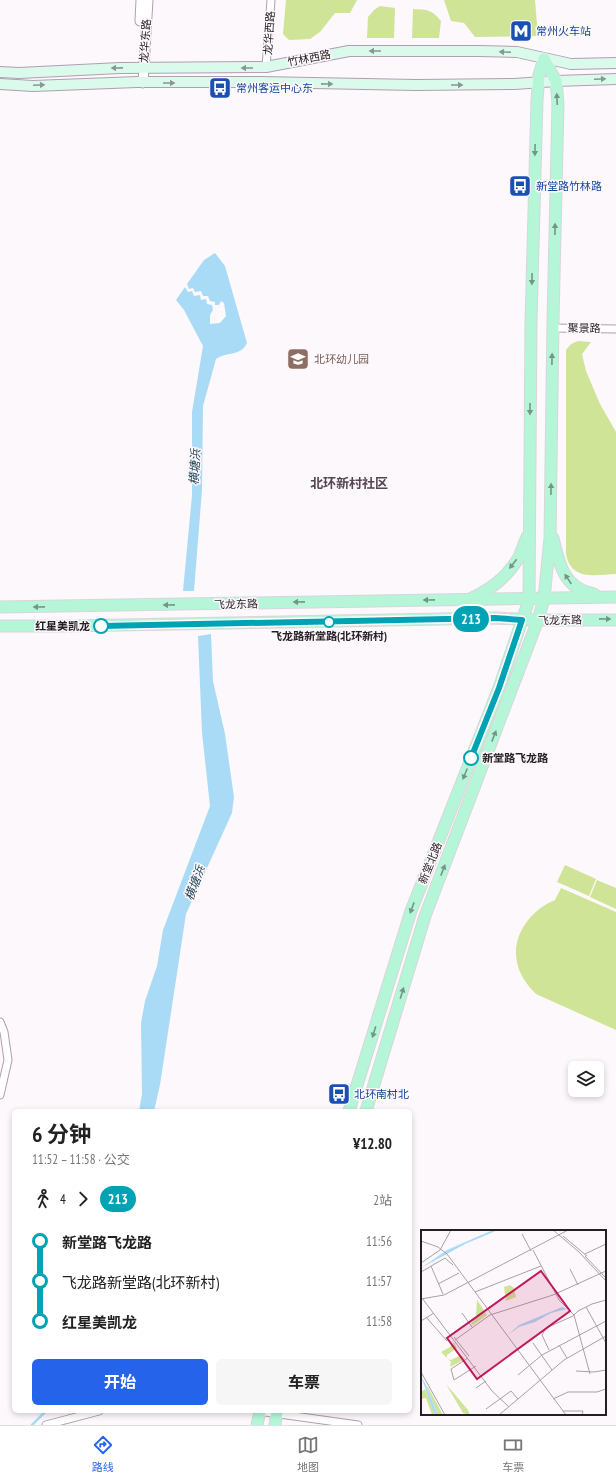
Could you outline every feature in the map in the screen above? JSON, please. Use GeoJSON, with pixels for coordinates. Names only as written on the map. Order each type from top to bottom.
{"type":"FeatureCollection","features":[{"type":"Feature","properties":{"kind":"main road","name":"竹林西路"},"geometry":{"type":"LineString","coordinates":[[0,72],[19,73],[140,68],[266,67],[349,51],[479,50],[517,52],[571,64],[616,63]]}},
{"type":"Feature","properties":{"kind":"main road","name":"新堂北路"},"geometry":{"type":"LineString","coordinates":[[351,1109],[411,911],[499,688],[529,600],[531,322],[536,108],[538,79],[544,59]]}},
{"type":"Feature","properties":{"kind":"main road"},"geometry":{"type":"LineString","coordinates":[[544,59],[556,81],[558,104],[550,528],[560,565],[570,583],[584,592],[616,597]]}},
{"type":"Feature","properties":{"kind":"main road","name":"竹林西路"},"geometry":{"type":"LineString","coordinates":[[0,84],[33,86],[140,82],[261,82],[416,85],[515,84],[538,79],[556,81],[616,79]]}},
{"type":"Feature","properties":{"kind":"main road","name":"新堂北路"},"geometry":{"type":"LineString","coordinates":[[367,1109],[425,916],[538,620],[544,599],[550,528]]}},
{"type":"Feature","properties":{"kind":"main road"},"geometry":{"type":"LineString","coordinates":[[468,600],[485,592],[502,579],[519,557],[530,529]]}},
{"type":"Feature","properties":{"kind":"main road","name":"飞龙东路"},"geometry":{"type":"LineString","coordinates":[[0,608],[529,600],[616,597]]}},
{"type":"Feature","properties":{"kind":"main road","name":"飞龙东路"},"geometry":{"type":"LineString","coordinates":[[0,626],[495,618],[522,620],[616,620]]}},
{"type":"Feature","properties":{"kind":"main road"},"geometry":{"type":"LineString","coordinates":[[257,1425],[260,1413]]}},
{"type":"Feature","properties":{"kind":"street","name":"龙华东路"},"geometry":{"type":"LineString","coordinates":[[140,82],[141,0]]}},
{"type":"Feature","properties":{"kind":"street","name":"龙华东路"},"geometry":{"type":"LineString","coordinates":[[140,68],[148,0]]}},
{"type":"Feature","properties":{"kind":"street","name":"龙华西路"},"geometry":{"type":"LineString","coordinates":[[266,67],[271,0]]}},
{"type":"Feature","properties":{"kind":"street","name":"聚景路"},"geometry":{"type":"LineString","coordinates":[[553,328],[616,329]]}},
{"type":"Feature","properties":{"kind":"street"},"geometry":{"type":"LineString","coordinates":[[0,1022],[4,1032],[8,1060],[0,1095]]}},
{"type":"Feature","properties":{"kind":"street"},"geometry":{"type":"LineString","coordinates":[[46,1425],[91,1413]]}},
{"type":"Feature","properties":{"kind":"street"},"geometry":{"type":"LineString","coordinates":[[265,1413],[276,1417],[358,1425]]}},
{"type":"Feature","properties":{"kind":"green space"},"geometry":{"type":"Polygon","coordinates":[[[286,0],[357,0],[350,13],[335,13],[320,32],[310,39],[289,40],[283,34],[286,0]]]}},
{"type":"Feature","properties":{"kind":"green space"},"geometry":{"type":"Polygon","coordinates":[[[444,0],[535,0],[538,36],[475,37],[464,23],[451,21],[444,0]]]}},
{"type":"Feature","properties":{"kind":"green space"},"geometry":{"type":"Polygon","coordinates":[[[380,6],[395,8],[394,38],[367,38],[368,17],[380,6]]]}},
{"type":"Feature","properties":{"kind":"green space"},"geometry":{"type":"Polygon","coordinates":[[[413,9],[429,11],[438,17],[441,21],[439,38],[412,38],[413,9]]]}},
{"type":"Feature","properties":{"kind":"green space"},"geometry":{"type":"Polygon","coordinates":[[[578,341],[591,342],[582,354],[586,371],[600,404],[616,432],[616,574],[592,575],[578,572],[573,569],[569,563],[566,554],[566,350],[571,344],[578,341]]]}},
{"type":"Feature","properties":{"kind":"green space"},"geometry":{"type":"Polygon","coordinates":[[[565,865],[596,879],[589,896],[557,882],[565,865]]]}},
{"type":"Feature","properties":{"kind":"green space"},"geometry":{"type":"Polygon","coordinates":[[[597,880],[616,888],[616,909],[590,897],[597,880]]]}},
{"type":"Feature","properties":{"kind":"green space"},"geometry":{"type":"Polygon","coordinates":[[[561,888],[616,912],[616,1030],[536,994],[520,971],[516,952],[520,933],[531,916],[555,900],[561,888]]]}},
{"type":"Feature","properties":{"kind":"water"},"geometry":{"type":"Polygon","coordinates":[[[215,253],[225,266],[247,343],[241,350],[216,359],[203,406],[202,490],[194,591],[183,591],[192,495],[192,412],[203,346],[184,310],[176,300],[185,287],[188,292],[192,291],[194,296],[200,295],[201,300],[206,299],[207,304],[212,305],[213,310],[210,315],[210,324],[220,323],[226,316],[224,303],[221,301],[219,305],[215,305],[215,302],[210,301],[208,296],[203,296],[201,291],[195,292],[193,288],[189,289],[187,284],[204,260],[215,253]]]}},
{"type":"Feature","properties":{"kind":"water"},"geometry":{"type":"Polygon","coordinates":[[[211,634],[213,681],[225,734],[234,797],[232,813],[186,914],[160,1085],[154,1109],[139,1109],[142,1094],[141,1023],[145,1001],[157,966],[163,930],[210,806],[202,733],[198,636],[211,634]]]}},
{"type":"Feature","properties":{"kind":"waterway","name":"横塘浜"},"geometry":{"type":"LineString","coordinates":[[32,1425],[44,1413]]}},
{"type":"Feature","properties":{"kind":"bus line","name":"213"},"geometry":{"type":"LineString","coordinates":[[101,626],[495,618],[522,620],[499,688],[471,758]]}},
{"type":"Feature","properties":{"kind":"place","name":"常州火车站"},"geometry":{"type":"Point","coordinates":[521,31]}},
{"type":"Feature","properties":{"kind":"place","name":"常州客运中心东"},"geometry":{"type":"Point","coordinates":[220,88]}},
{"type":"Feature","properties":{"kind":"place","name":"新堂路竹林路"},"geometry":{"type":"Point","coordinates":[520,186]}},
{"type":"Feature","properties":{"kind":"place","name":"北环幼儿园"},"geometry":{"type":"Point","coordinates":[298,359]}},
{"type":"Feature","properties":{"kind":"place","name":"飞龙路新堂路(北环新村)"},"geometry":{"type":"Point","coordinates":[329,622]}},
{"type":"Feature","properties":{"kind":"place","name":"红星美凯龙"},"geometry":{"type":"Point","coordinates":[101,626]}},
{"type":"Feature","properties":{"kind":"place","name":"新堂路飞龙路"},"geometry":{"type":"Point","coordinates":[471,758]}},
{"type":"Feature","properties":{"kind":"place","name":"北环南村北"},"geometry":{"type":"Point","coordinates":[339,1094]}},
{"type":"Feature","properties":{"kind":"district","name":"北环新村社区"},"geometry":{"type":"Point","coordinates":[349,483]}}]}
